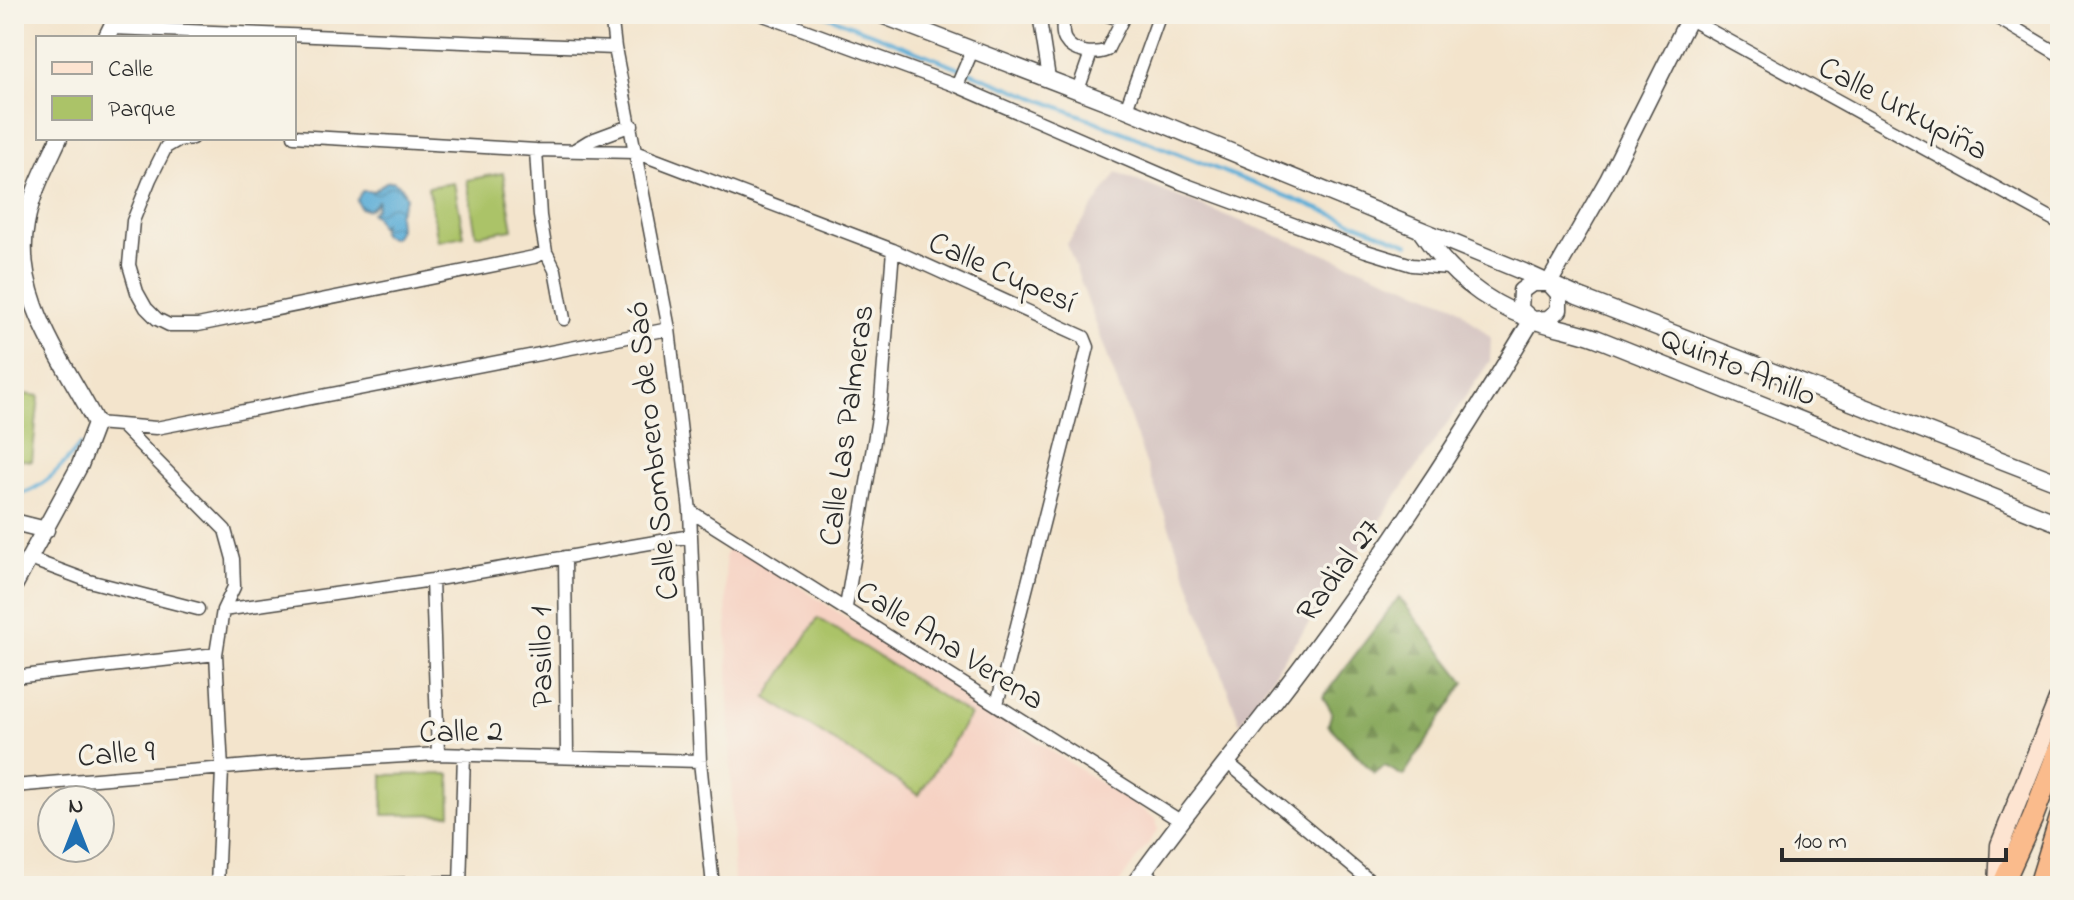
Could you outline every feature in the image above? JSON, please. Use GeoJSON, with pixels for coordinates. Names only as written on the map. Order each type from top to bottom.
{"type":"FeatureCollection","features":[{"type":"Feature","properties":{"kind":"highway"},"geometry":{"type":"LineString","coordinates":[[2000,886],[2033,817],[2060,746]]}},
{"type":"Feature","properties":{"kind":"highway"},"geometry":{"type":"LineString","coordinates":[[2039,886],[2059,821]]}},
{"type":"Feature","properties":{"kind":"main road"},"geometry":{"type":"LineString","coordinates":[[2000,886],[2000,845],[2060,695]]}},
{"type":"Feature","properties":{"kind":"main road"},"geometry":{"type":"LineString","coordinates":[[2047,886],[2060,866]]}},
{"type":"Feature","properties":{"kind":"street","name":"Calle Sombrero de Saó"},"geometry":{"type":"LineString","coordinates":[[611,14],[669,329],[690,511],[700,761],[713,886]]}},
{"type":"Feature","properties":{"kind":"street"},"geometry":{"type":"LineString","coordinates":[[761,14],[958,84],[1181,183],[1366,251],[1412,265],[1449,268]]}},
{"type":"Feature","properties":{"kind":"street"},"geometry":{"type":"LineString","coordinates":[[1039,14],[1049,78]]}},
{"type":"Feature","properties":{"kind":"street"},"geometry":{"type":"LineString","coordinates":[[1064,14],[1064,38],[1067,43],[1091,53],[1107,50],[1124,17],[1104,14]]}},
{"type":"Feature","properties":{"kind":"street"},"geometry":{"type":"LineString","coordinates":[[1126,109],[1160,14]]}},
{"type":"Feature","properties":{"kind":"street"},"geometry":{"type":"LineString","coordinates":[[1991,14],[2005,18],[2060,55]]}},
{"type":"Feature","properties":{"kind":"street","name":"Quinto Anillo"},"geometry":{"type":"LineString","coordinates":[[885,15],[970,54],[1049,78],[1789,380],[2060,483]]}},
{"type":"Feature","properties":{"kind":"street"},"geometry":{"type":"LineString","coordinates":[[1532,320],[1520,309],[1521,291],[1532,283],[1549,283],[1608,180],[1687,16]]}},
{"type":"Feature","properties":{"kind":"street","name":"Calle Urkupiña"},"geometry":{"type":"LineString","coordinates":[[1687,16],[2060,223]]}},
{"type":"Feature","properties":{"kind":"street"},"geometry":{"type":"LineString","coordinates":[[112,27],[615,48]]}},
{"type":"Feature","properties":{"kind":"street"},"geometry":{"type":"LineString","coordinates":[[1078,90],[1091,53]]}},
{"type":"Feature","properties":{"kind":"street"},"geometry":{"type":"LineString","coordinates":[[958,84],[970,54]]}},
{"type":"Feature","properties":{"kind":"street"},"geometry":{"type":"LineString","coordinates":[[573,151],[589,141],[632,125]]}},
{"type":"Feature","properties":{"kind":"street","name":"Calle Cupesí"},"geometry":{"type":"LineString","coordinates":[[296,136],[536,150],[635,152],[893,250],[1084,337],[1088,347],[997,704]]}},
{"type":"Feature","properties":{"kind":"street"},"geometry":{"type":"LineString","coordinates":[[14,586],[80,465],[96,423],[33,302],[26,280],[25,226],[33,197],[58,140]]}},
{"type":"Feature","properties":{"kind":"street"},"geometry":{"type":"LineString","coordinates":[[178,140],[166,147],[133,221],[129,265],[137,292],[146,308],[169,325],[198,325],[534,257],[546,252]]}},
{"type":"Feature","properties":{"kind":"street"},"geometry":{"type":"LineString","coordinates":[[536,150],[537,189],[546,252],[555,270],[564,319]]}},
{"type":"Feature","properties":{"kind":"street","name":"Quinto Anillo"},"geometry":{"type":"LineString","coordinates":[[1419,229],[1449,268],[1477,291],[1532,320],[1596,338],[2060,524]]}},
{"type":"Feature","properties":{"kind":"street","name":"Calle Las Palmeras"},"geometry":{"type":"LineString","coordinates":[[846,607],[881,400],[893,250]]}},
{"type":"Feature","properties":{"kind":"street","name":"Radial 27"},"geometry":{"type":"LineString","coordinates":[[1133,886],[1405,523],[1532,320],[1548,319],[1559,310],[1559,294],[1549,283]]}},
{"type":"Feature","properties":{"kind":"street"},"geometry":{"type":"LineString","coordinates":[[96,423],[156,428],[181,424],[669,329]]}},
{"type":"Feature","properties":{"kind":"street"},"geometry":{"type":"LineString","coordinates":[[123,427],[225,530],[233,559],[234,587],[223,610],[216,654],[222,770],[217,886]]}},
{"type":"Feature","properties":{"kind":"street","name":"Calle Ana Verena"},"geometry":{"type":"LineString","coordinates":[[690,511],[1182,822]]}},
{"type":"Feature","properties":{"kind":"street"},"geometry":{"type":"LineString","coordinates":[[14,522],[46,530]]}},
{"type":"Feature","properties":{"kind":"street"},"geometry":{"type":"LineString","coordinates":[[223,610],[432,580],[691,536]]}},
{"type":"Feature","properties":{"kind":"street","name":"Pasillo 1"},"geometry":{"type":"LineString","coordinates":[[565,557],[567,756]]}},
{"type":"Feature","properties":{"kind":"street"},"geometry":{"type":"LineString","coordinates":[[30,559],[89,581],[198,609]]}},
{"type":"Feature","properties":{"kind":"street"},"geometry":{"type":"LineString","coordinates":[[432,580],[438,754]]}},
{"type":"Feature","properties":{"kind":"street"},"geometry":{"type":"LineString","coordinates":[[14,677],[216,654]]}},
{"type":"Feature","properties":{"kind":"street","name":"Calle 2"},"geometry":{"type":"LineString","coordinates":[[222,770],[438,754],[700,761]]}},
{"type":"Feature","properties":{"kind":"street"},"geometry":{"type":"LineString","coordinates":[[336,886],[460,884],[464,754]]}},
{"type":"Feature","properties":{"kind":"street"},"geometry":{"type":"LineString","coordinates":[[1228,763],[1370,884]]}},
{"type":"Feature","properties":{"kind":"street","name":"Calle 9"},"geometry":{"type":"LineString","coordinates":[[14,786],[222,770]]}},
{"type":"Feature","properties":{"kind":"street"},"geometry":{"type":"LineString","coordinates":[[1143,871],[1162,886]]}},
{"type":"Feature","properties":{"kind":"shaded area"},"geometry":{"type":"Polygon","coordinates":[[[1117,173],[1455,305],[1491,338],[1490,361],[1240,723],[1067,244],[1117,173]]]}},
{"type":"Feature","properties":{"kind":"shaded area"},"geometry":{"type":"Polygon","coordinates":[[[731,546],[741,549],[1156,819],[1158,830],[1117,886],[734,886],[725,555],[731,546]]]}},
{"type":"Feature","properties":{"kind":"green space"},"geometry":{"type":"Polygon","coordinates":[[[503,173],[513,229],[476,235],[467,180],[503,173]]]}},
{"type":"Feature","properties":{"kind":"green space"},"geometry":{"type":"Polygon","coordinates":[[[454,183],[464,236],[438,241],[428,187],[454,183]]]}},
{"type":"Feature","properties":{"kind":"green space"},"geometry":{"type":"Polygon","coordinates":[[[14,393],[39,396],[32,461],[14,459],[14,393]]]}},
{"type":"Feature","properties":{"kind":"green space"},"geometry":{"type":"Polygon","coordinates":[[[1399,597],[1465,682],[1403,776],[1385,766],[1374,773],[1328,725],[1332,712],[1323,697],[1399,597]]]}},
{"type":"Feature","properties":{"kind":"green space"},"geometry":{"type":"Polygon","coordinates":[[[818,618],[970,715],[919,795],[766,698],[818,618]]]}},
{"type":"Feature","properties":{"kind":"green space"},"geometry":{"type":"Polygon","coordinates":[[[450,774],[451,814],[383,815],[383,775],[450,774]]]}},
{"type":"Feature","properties":{"kind":"water"},"geometry":{"type":"Polygon","coordinates":[[[393,181],[402,187],[406,197],[398,214],[399,228],[395,237],[388,238],[381,233],[383,224],[380,227],[371,213],[376,209],[378,200],[373,207],[366,209],[360,208],[357,200],[362,191],[374,191],[393,181]]]}},
{"type":"Feature","properties":{"kind":"waterway"},"geometry":{"type":"LineString","coordinates":[[822,14],[1408,244]]}},
{"type":"Feature","properties":{"kind":"waterway"},"geometry":{"type":"LineString","coordinates":[[14,496],[43,483],[80,445]]}}]}
